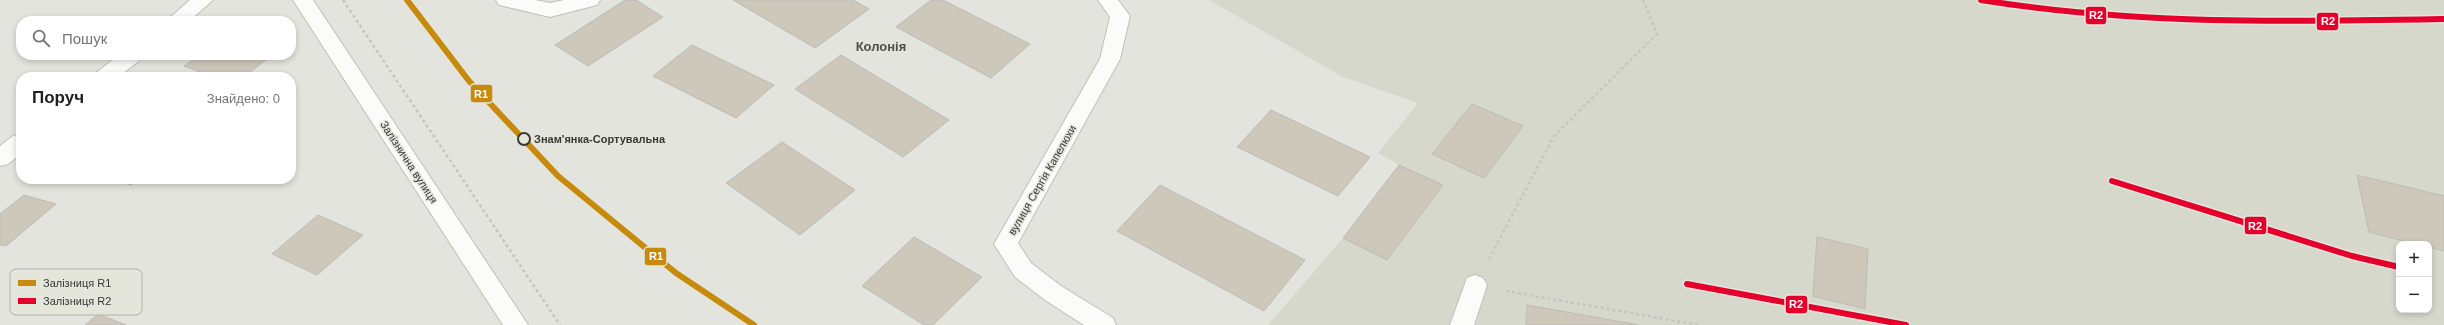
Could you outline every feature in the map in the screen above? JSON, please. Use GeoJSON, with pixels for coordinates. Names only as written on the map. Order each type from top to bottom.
{"type":"FeatureCollection","features":[{"type":"Feature","properties":{"kind":"street"},"geometry":{"type":"LineString","coordinates":[[182,16],[203,0]]}},
{"type":"Feature","properties":{"kind":"street","name":"Залізнична вулиця"},"geometry":{"type":"LineString","coordinates":[[303,0],[516,325]]}},
{"type":"Feature","properties":{"kind":"street"},"geometry":{"type":"LineString","coordinates":[[506,0],[550,10],[590,0]]}},
{"type":"Feature","properties":{"kind":"street","name":"вулиця Сергія Капелюхи"},"geometry":{"type":"LineString","coordinates":[[1104,325],[1053,293],[1023,270],[1006,244],[1110,59],[1120,16],[1108,0]]}},
{"type":"Feature","properties":{"kind":"street"},"geometry":{"type":"LineString","coordinates":[[111,72],[126,60]]}},
{"type":"Feature","properties":{"kind":"street"},"geometry":{"type":"LineString","coordinates":[[0,158],[16,146]]}},
{"type":"Feature","properties":{"kind":"street"},"geometry":{"type":"LineString","coordinates":[[1462,325],[1475,285]]}},
{"type":"Feature","properties":{"kind":"path"},"geometry":{"type":"LineString","coordinates":[[343,0],[560,325]]}},
{"type":"Feature","properties":{"kind":"path"},"geometry":{"type":"LineString","coordinates":[[1643,0],[1657,34],[1554,136],[1475,285],[1699,325]]}},
{"type":"Feature","properties":{"kind":"shaded area"},"geometry":{"type":"Polygon","coordinates":[[[1209,0],[2444,0],[2444,325],[1268,325],[1343,238],[1399,165],[1378,153],[1418,103],[1343,77],[1209,0]]]}},
{"type":"Feature","properties":{"kind":"building"},"geometry":{"type":"Polygon","coordinates":[[[625,0],[636,0],[663,17],[588,66],[555,45],[625,0]]]}},
{"type":"Feature","properties":{"kind":"building"},"geometry":{"type":"Polygon","coordinates":[[[733,0],[853,0],[869,9],[815,48],[733,0]]]}},
{"type":"Feature","properties":{"kind":"building"},"geometry":{"type":"Polygon","coordinates":[[[931,0],[943,0],[1030,44],[991,78],[896,27],[931,0]]]}},
{"type":"Feature","properties":{"kind":"building"},"geometry":{"type":"Polygon","coordinates":[[[692,45],[774,85],[736,118],[653,76],[692,45]]]}},
{"type":"Feature","properties":{"kind":"building"},"geometry":{"type":"Polygon","coordinates":[[[841,55],[949,120],[903,157],[795,89],[841,55]]]}},
{"type":"Feature","properties":{"kind":"building"},"geometry":{"type":"Polygon","coordinates":[[[193,60],[266,60],[250,72],[200,72],[184,66],[193,60]]]}},
{"type":"Feature","properties":{"kind":"building"},"geometry":{"type":"Polygon","coordinates":[[[1472,104],[1523,126],[1484,178],[1432,154],[1472,104]]]}},
{"type":"Feature","properties":{"kind":"building"},"geometry":{"type":"Polygon","coordinates":[[[1271,110],[1370,157],[1338,196],[1237,147],[1271,110]]]}},
{"type":"Feature","properties":{"kind":"building"},"geometry":{"type":"Polygon","coordinates":[[[782,142],[855,190],[800,235],[726,183],[782,142]]]}},
{"type":"Feature","properties":{"kind":"building"},"geometry":{"type":"Polygon","coordinates":[[[1399,165],[1443,185],[1387,260],[1343,238],[1399,165]]]}},
{"type":"Feature","properties":{"kind":"building"},"geometry":{"type":"Polygon","coordinates":[[[2357,175],[2444,196],[2444,251],[2432,248],[2432,241],[2404,241],[2369,232],[2357,175]]]}},
{"type":"Feature","properties":{"kind":"building"},"geometry":{"type":"Polygon","coordinates":[[[1160,185],[1305,260],[1264,311],[1117,231],[1160,185]]]}},
{"type":"Feature","properties":{"kind":"building"},"geometry":{"type":"Polygon","coordinates":[[[24,195],[56,204],[6,246],[0,245],[0,214],[24,195]]]}},
{"type":"Feature","properties":{"kind":"building"},"geometry":{"type":"Polygon","coordinates":[[[318,215],[363,235],[317,275],[272,254],[318,215]]]}},
{"type":"Feature","properties":{"kind":"building"},"geometry":{"type":"Polygon","coordinates":[[[914,237],[982,277],[933,325],[924,325],[862,286],[914,237]]]}},
{"type":"Feature","properties":{"kind":"building"},"geometry":{"type":"Polygon","coordinates":[[[1817,237],[1868,249],[1865,309],[1813,296],[1817,237]]]}},
{"type":"Feature","properties":{"kind":"building"},"geometry":{"type":"Polygon","coordinates":[[[1527,305],[1639,325],[1526,325],[1527,305]]]}},
{"type":"Feature","properties":{"kind":"building"},"geometry":{"type":"Polygon","coordinates":[[[97,315],[101,315],[126,325],[85,325],[97,315]]]}},
{"type":"Feature","properties":{"kind":"rail line","name":"R1"},"geometry":{"type":"LineString","coordinates":[[407,0],[469,81],[558,176],[676,273],[754,325]]}},
{"type":"Feature","properties":{"kind":"rail line","name":"R2"},"geometry":{"type":"LineString","coordinates":[[1981,0],[2096,16],[2154,20],[2270,22],[2444,19]]}},
{"type":"Feature","properties":{"kind":"rail line","name":"R2"},"geometry":{"type":"LineString","coordinates":[[2112,181],[2352,256],[2396,266]]}},
{"type":"Feature","properties":{"kind":"rail line","name":"R2"},"geometry":{"type":"LineString","coordinates":[[1687,284],[1906,325]]}},
{"type":"Feature","properties":{"kind":"place","name":"Знам'янка-Сортувальна"},"geometry":{"type":"Point","coordinates":[524,139]}},
{"type":"Feature","properties":{"kind":"district","name":"Колонія"},"geometry":{"type":"Point","coordinates":[881,46]}}]}
